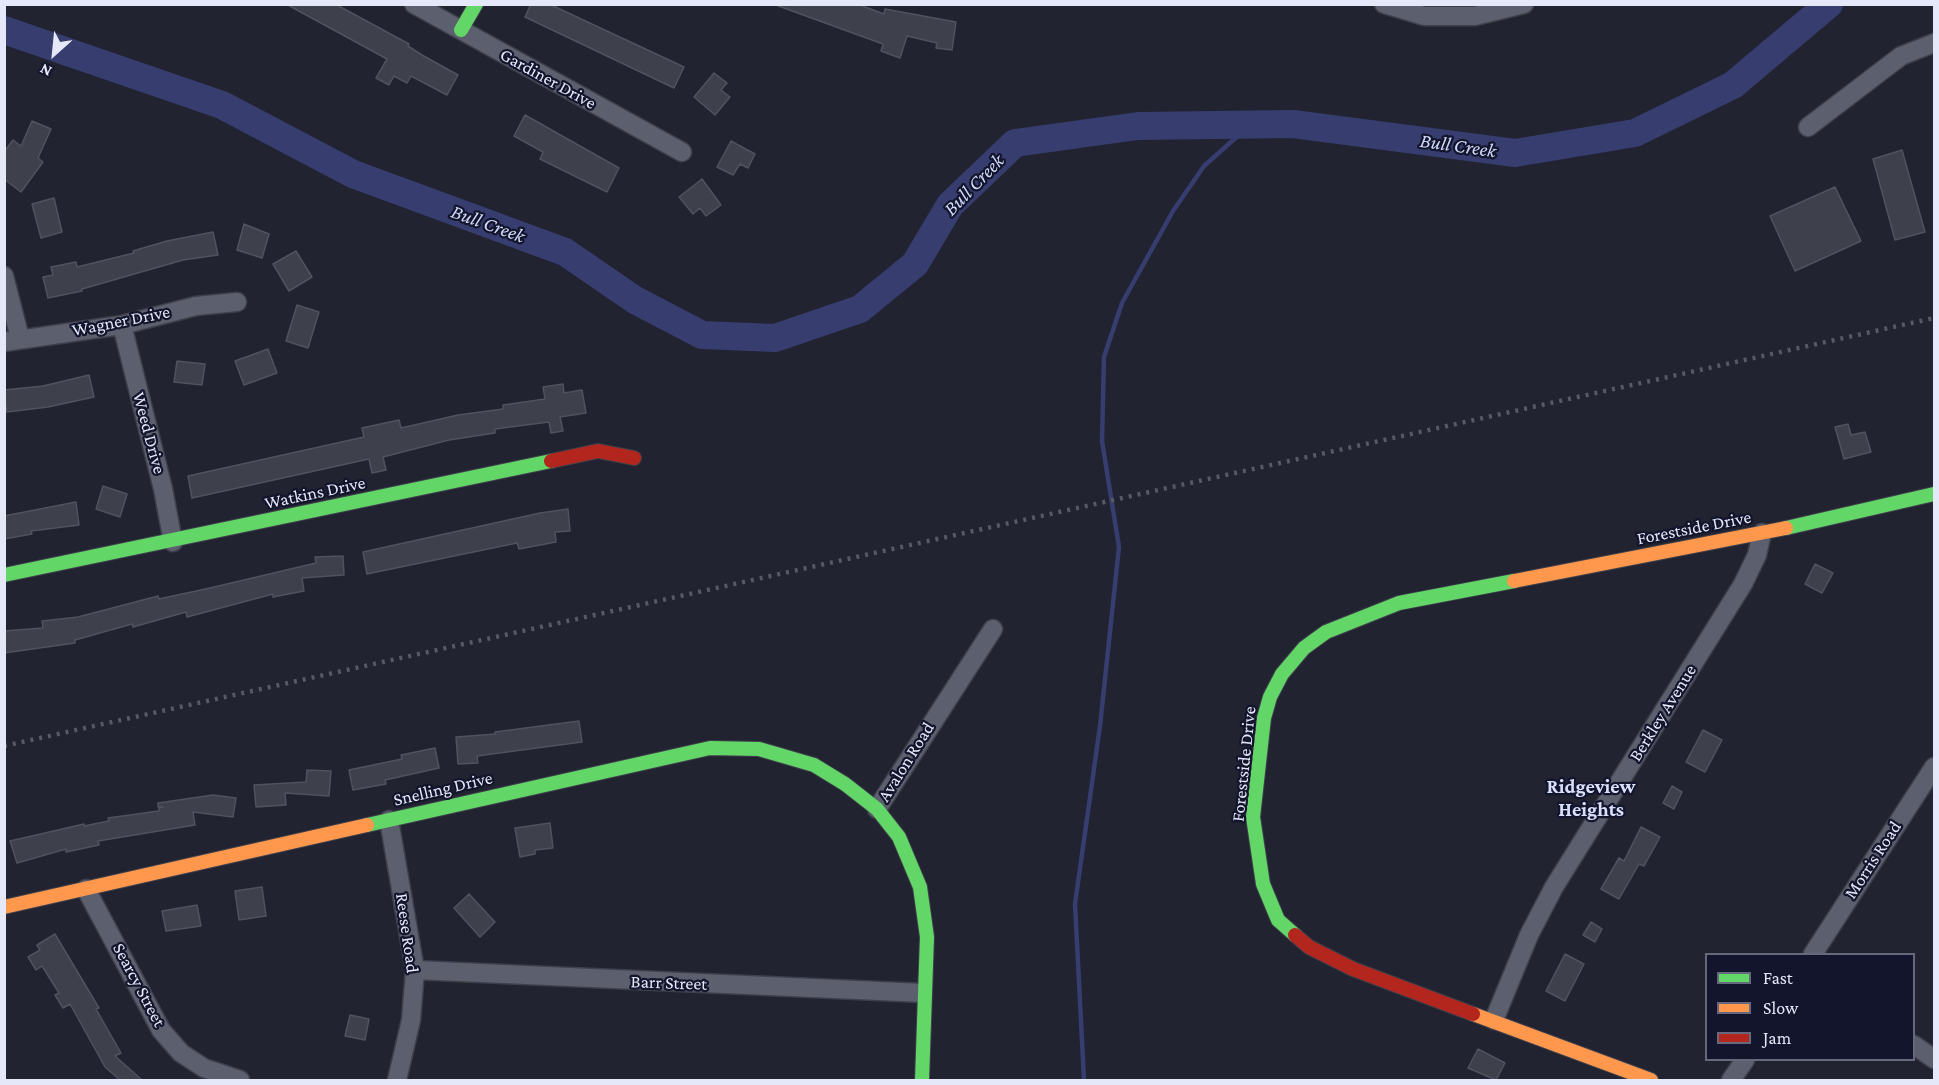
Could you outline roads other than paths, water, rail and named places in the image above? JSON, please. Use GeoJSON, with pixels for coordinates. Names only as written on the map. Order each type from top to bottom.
{"type":"FeatureCollection","features":[{"type":"Feature","properties":{"kind":"street","name":"Gardiner Drive"},"geometry":{"type":"LineString","coordinates":[[414,4],[682,152]]}},
{"type":"Feature","properties":{"kind":"street"},"geometry":{"type":"LineString","coordinates":[[461,30],[476,4]]}},
{"type":"Feature","properties":{"kind":"street"},"geometry":{"type":"LineString","coordinates":[[1384,4],[1424,16],[1475,16],[1524,4]]}},
{"type":"Feature","properties":{"kind":"street"},"geometry":{"type":"LineString","coordinates":[[1808,128],[1901,56],[1935,43]]}},
{"type":"Feature","properties":{"kind":"street"},"geometry":{"type":"LineString","coordinates":[[4,276],[12,340]]}},
{"type":"Feature","properties":{"kind":"street","name":"Wagner Drive"},"geometry":{"type":"LineString","coordinates":[[12,340],[122,325],[196,306],[237,302]]}},
{"type":"Feature","properties":{"kind":"street","name":"Weed Drive"},"geometry":{"type":"LineString","coordinates":[[122,325],[163,489],[173,542]]}},
{"type":"Feature","properties":{"kind":"street","name":"Watkins Drive"},"geometry":{"type":"LineString","coordinates":[[4,575],[173,542],[598,451],[634,458]]}},
{"type":"Feature","properties":{"kind":"street","name":"Forestside Drive"},"geometry":{"type":"LineString","coordinates":[[1651,1080],[1353,969],[1310,947],[1278,920],[1263,884],[1253,817],[1264,718],[1270,697],[1282,674],[1304,648],[1326,632],[1399,603],[1762,533],[1935,494]]}},
{"type":"Feature","properties":{"kind":"street","name":"Berkley Avenue"},"geometry":{"type":"LineString","coordinates":[[1494,1020],[1529,936],[1554,887],[1743,584],[1757,555],[1762,533]]}},
{"type":"Feature","properties":{"kind":"street","name":"Avalon Road"},"geometry":{"type":"LineString","coordinates":[[922,1080],[923,993],[927,937],[920,887],[899,837],[877,808],[993,629]]}},
{"type":"Feature","properties":{"kind":"street","name":"Snelling Drive"},"geometry":{"type":"LineString","coordinates":[[4,907],[710,748],[759,749],[806,762],[845,784],[877,808]]}},
{"type":"Feature","properties":{"kind":"street","name":"Morris Road"},"geometry":{"type":"LineString","coordinates":[[1814,953],[1935,767]]}},
{"type":"Feature","properties":{"kind":"street","name":"Reese Road"},"geometry":{"type":"LineString","coordinates":[[389,820],[415,970],[411,1020],[397,1080]]}},
{"type":"Feature","properties":{"kind":"street","name":"Searcy Street"},"geometry":{"type":"LineString","coordinates":[[86,889],[161,1030],[181,1053],[204,1068],[240,1080]]}},
{"type":"Feature","properties":{"kind":"street","name":"Barr Street"},"geometry":{"type":"LineString","coordinates":[[415,970],[923,993]]}},
{"type":"Feature","properties":{"kind":"street"},"geometry":{"type":"LineString","coordinates":[[1915,1047],[1935,1059]]}},
{"type":"Feature","properties":{"kind":"street"},"geometry":{"type":"LineString","coordinates":[[1731,1080],[1744,1061]]}},
{"type":"Feature","properties":{"kind":"waterway","name":"Bull Creek"},"geometry":{"type":"LineString","coordinates":[[4,30],[222,105],[353,174],[565,252],[635,300],[702,335],[775,338],[860,309],[915,264],[950,205],[1015,143],[1138,126],[1293,124],[1515,153],[1635,133],[1733,85],[1829,4]]}},
{"type":"Feature","properties":{"kind":"waterway"},"geometry":{"type":"LineString","coordinates":[[1084,1080],[1075,904],[1100,726],[1119,547],[1102,441],[1104,357],[1122,303],[1173,211],[1204,166],[1250,125]]}},
{"type":"Feature","properties":{"kind":"railway"},"geometry":{"type":"LineString","coordinates":[[4,746],[1934,318]]}},
{"type":"Feature","properties":{"kind":"district","name":"Ridgeview Heights"},"geometry":{"type":"Point","coordinates":[1591,798]}}]}
